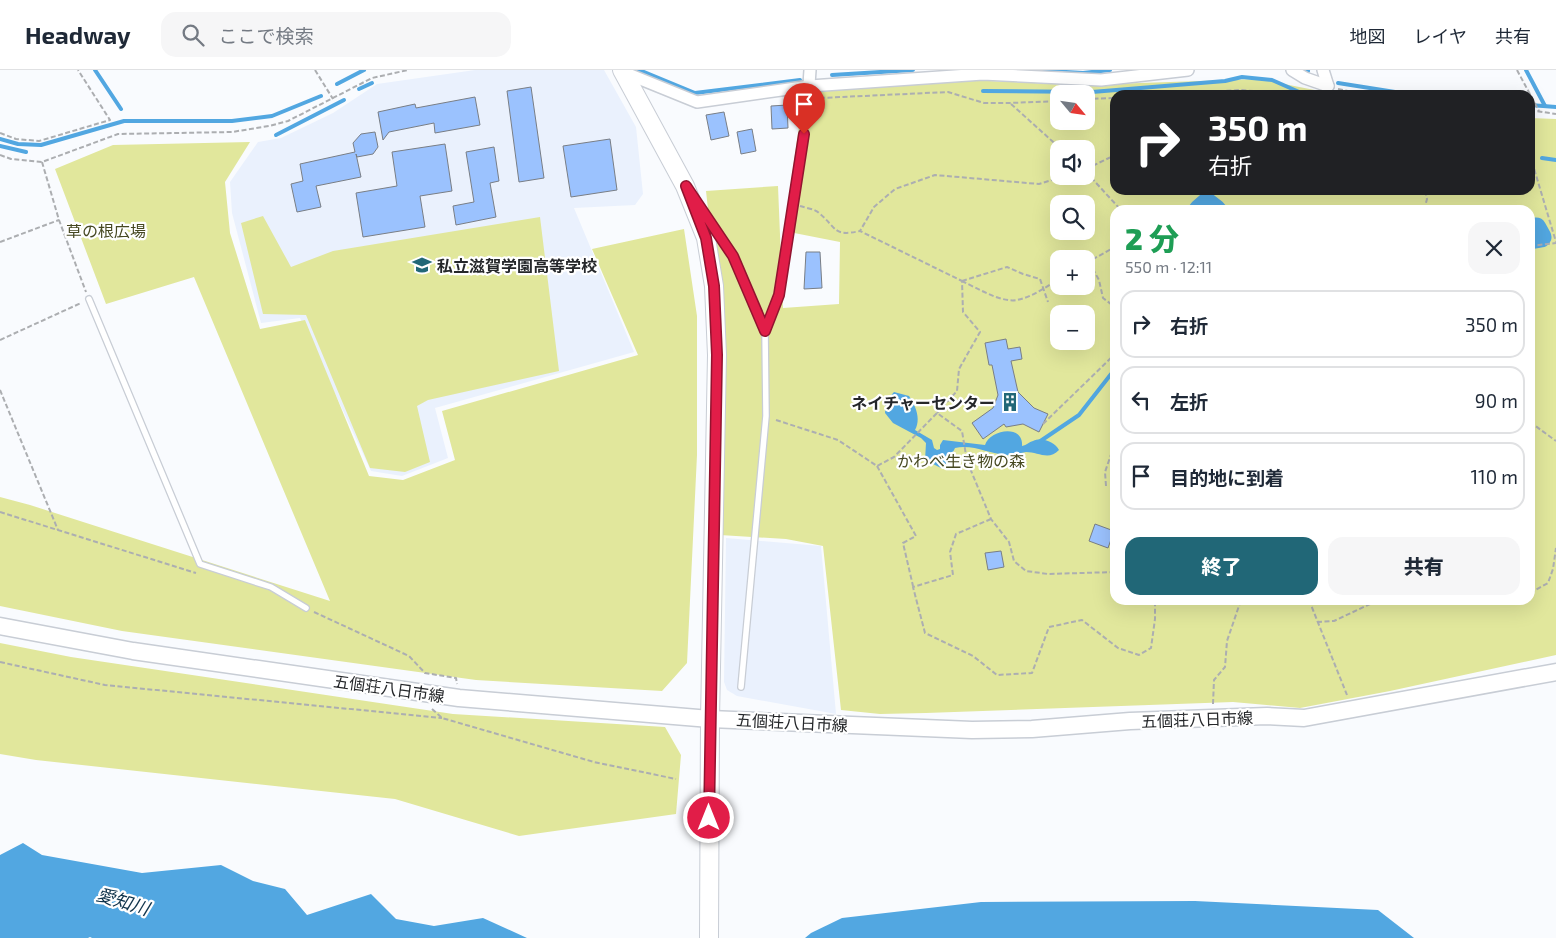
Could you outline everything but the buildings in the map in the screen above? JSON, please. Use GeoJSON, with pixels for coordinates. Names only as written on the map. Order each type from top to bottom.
{"type":"FeatureCollection","features":[{"type":"Feature","properties":{"kind":"main road"},"geometry":{"type":"LineString","coordinates":[[622,71],[686,186],[706,238],[714,286],[717,355],[710,719],[709,938]]}},
{"type":"Feature","properties":{"kind":"main road","name":"五個荘八日市線"},"geometry":{"type":"LineString","coordinates":[[0,626],[132,651],[459,698],[710,719],[972,730],[1032,729],[1130,721],[1267,716],[1304,718],[1556,672]]}},
{"type":"Feature","properties":{"kind":"street"},"geometry":{"type":"LineString","coordinates":[[808,99],[810,70]]}},
{"type":"Feature","properties":{"kind":"street"},"geometry":{"type":"LineString","coordinates":[[622,71],[697,102],[810,86],[983,74],[1101,80],[1188,70]]}},
{"type":"Feature","properties":{"kind":"street"},"geometry":{"type":"LineString","coordinates":[[1292,70],[1305,78],[1328,86]]}},
{"type":"Feature","properties":{"kind":"street"},"geometry":{"type":"LineString","coordinates":[[1323,70],[1328,86]]}},
{"type":"Feature","properties":{"kind":"lane"},"geometry":{"type":"LineString","coordinates":[[741,687],[766,416],[765,331],[779,295],[808,99]]}},
{"type":"Feature","properties":{"kind":"lane"},"geometry":{"type":"LineString","coordinates":[[686,186],[733,256],[765,331]]}},
{"type":"Feature","properties":{"kind":"lane"},"geometry":{"type":"LineString","coordinates":[[89,299],[200,564],[271,587],[306,608]]}},
{"type":"Feature","properties":{"kind":"path"},"geometry":{"type":"LineString","coordinates":[[0,133],[16,139],[39,141],[110,120],[78,70]]}},
{"type":"Feature","properties":{"kind":"path"},"geometry":{"type":"LineString","coordinates":[[315,70],[333,99]]}},
{"type":"Feature","properties":{"kind":"path"},"geometry":{"type":"LineString","coordinates":[[0,155],[11,159],[42,162],[118,134],[232,132],[269,126],[288,121],[372,78],[408,70]]}},
{"type":"Feature","properties":{"kind":"path"},"geometry":{"type":"LineString","coordinates":[[1517,70],[1528,90]]}},
{"type":"Feature","properties":{"kind":"path"},"geometry":{"type":"LineString","coordinates":[[1328,86],[1345,90]]}},
{"type":"Feature","properties":{"kind":"path"},"geometry":{"type":"LineString","coordinates":[[808,99],[948,92],[984,103],[1010,104],[1050,102]]}},
{"type":"Feature","properties":{"kind":"path"},"geometry":{"type":"LineString","coordinates":[[1095,99],[1110,98]]}},
{"type":"Feature","properties":{"kind":"path"},"geometry":{"type":"LineString","coordinates":[[1535,103],[1539,111]]}},
{"type":"Feature","properties":{"kind":"path"},"geometry":{"type":"LineString","coordinates":[[1010,104],[1051,140]]}},
{"type":"Feature","properties":{"kind":"path"},"geometry":{"type":"LineString","coordinates":[[1535,111],[1556,114]]}},
{"type":"Feature","properties":{"kind":"path"},"geometry":{"type":"LineString","coordinates":[[1095,165],[1110,158]]}},
{"type":"Feature","properties":{"kind":"path"},"geometry":{"type":"LineString","coordinates":[[0,340],[89,299],[59,220],[42,162]]}},
{"type":"Feature","properties":{"kind":"path"},"geometry":{"type":"LineString","coordinates":[[1535,172],[1556,242],[1535,245]]}},
{"type":"Feature","properties":{"kind":"path"},"geometry":{"type":"LineString","coordinates":[[860,231],[874,207],[895,189],[935,175],[1039,184],[1050,180]]}},
{"type":"Feature","properties":{"kind":"path"},"geometry":{"type":"LineString","coordinates":[[1095,180],[1117,205]]}},
{"type":"Feature","properties":{"kind":"path"},"geometry":{"type":"LineString","coordinates":[[794,203],[818,212],[831,227],[846,234],[860,231],[996,297],[1015,300],[1034,294],[1050,284]]}},
{"type":"Feature","properties":{"kind":"path"},"geometry":{"type":"LineString","coordinates":[[0,242],[59,220]]}},
{"type":"Feature","properties":{"kind":"path"},"geometry":{"type":"LineString","coordinates":[[1095,258],[1110,250]]}},
{"type":"Feature","properties":{"kind":"path"},"geometry":{"type":"LineString","coordinates":[[962,281],[1007,267],[1040,279],[1048,302]]}},
{"type":"Feature","properties":{"kind":"path"},"geometry":{"type":"LineString","coordinates":[[1095,274],[1099,280],[1103,298],[1110,303]]}},
{"type":"Feature","properties":{"kind":"path"},"geometry":{"type":"LineString","coordinates":[[877,466],[894,457],[957,391],[959,369],[980,332],[963,312],[962,281]]}},
{"type":"Feature","properties":{"kind":"path"},"geometry":{"type":"LineString","coordinates":[[1043,424],[1110,359]]}},
{"type":"Feature","properties":{"kind":"path"},"geometry":{"type":"LineString","coordinates":[[0,390],[58,530]]}},
{"type":"Feature","properties":{"kind":"path"},"geometry":{"type":"LineString","coordinates":[[937,413],[962,431],[967,461],[991,519],[1009,542],[1014,561],[1026,571],[1048,574],[1110,572]]}},
{"type":"Feature","properties":{"kind":"path"},"geometry":{"type":"LineString","coordinates":[[766,416],[838,440],[877,466],[916,536],[903,543],[925,632],[973,656],[996,675],[1032,673],[1049,627],[1082,620],[1118,648],[1139,655],[1151,648],[1156,619],[1155,605]]}},
{"type":"Feature","properties":{"kind":"path"},"geometry":{"type":"LineString","coordinates":[[1535,426],[1556,441]]}},
{"type":"Feature","properties":{"kind":"path"},"geometry":{"type":"LineString","coordinates":[[1106,486],[1105,472],[1110,458]]}},
{"type":"Feature","properties":{"kind":"path"},"geometry":{"type":"LineString","coordinates":[[0,512],[196,573]]}},
{"type":"Feature","properties":{"kind":"path"},"geometry":{"type":"LineString","coordinates":[[913,586],[953,575],[950,552],[956,534],[991,519]]}},
{"type":"Feature","properties":{"kind":"path"},"geometry":{"type":"LineString","coordinates":[[1535,590],[1548,583],[1553,569],[1556,548]]}},
{"type":"Feature","properties":{"kind":"path"},"geometry":{"type":"LineString","coordinates":[[1212,718],[1214,680],[1225,667],[1227,641],[1239,605]]}},
{"type":"Feature","properties":{"kind":"path"},"geometry":{"type":"LineString","coordinates":[[1310,605],[1353,710]]}},
{"type":"Feature","properties":{"kind":"path"},"geometry":{"type":"LineString","coordinates":[[1317,622],[1334,621],[1368,605]]}},
{"type":"Feature","properties":{"kind":"path"},"geometry":{"type":"LineString","coordinates":[[306,608],[409,656],[425,673],[456,678],[459,698]]}},
{"type":"Feature","properties":{"kind":"path"},"geometry":{"type":"LineString","coordinates":[[0,662],[105,685],[442,718],[594,762],[676,779]]}},
{"type":"Feature","properties":{"kind":"path"},"geometry":{"type":"LineString","coordinates":[[429,707],[442,718]]}},
{"type":"Feature","properties":{"kind":"shaded area","name":"私立滋賀学園高等学校"},"geometry":{"type":"Polygon","coordinates":[[[475,70],[604,70],[636,127],[643,194],[635,205],[574,208],[634,352],[435,408],[448,458],[402,476],[371,471],[300,318],[261,323],[232,213],[230,182],[258,142],[281,138],[333,113],[377,84],[475,70]]]}},
{"type":"Feature","properties":{"kind":"shaded area"},"geometry":{"type":"Polygon","coordinates":[[[726,538],[821,546],[836,714],[737,696],[727,690],[724,682],[726,538]]]}},
{"type":"Feature","properties":{"kind":"green space","name":"かわべ生き物の森"},"geometry":{"type":"Polygon","coordinates":[[[943,79],[1082,85],[1258,79],[1314,90],[1110,90],[1110,195],[1535,195],[1535,118],[1556,119],[1556,655],[1390,691],[1300,708],[1233,702],[880,714],[841,710],[823,546],[786,539],[720,535],[719,309],[706,191],[778,186],[783,308],[839,304],[840,242],[784,231],[804,91],[863,89],[943,79]]]}},
{"type":"Feature","properties":{"kind":"green space","name":"草の根広場"},"geometry":{"type":"Polygon","coordinates":[[[250,142],[225,182],[230,233],[260,329],[305,320],[369,476],[403,480],[455,460],[442,411],[638,355],[592,249],[684,229],[697,316],[697,455],[687,663],[662,691],[476,680],[122,631],[0,606],[0,497],[330,601],[194,277],[106,304],[55,169],[113,145],[250,142]]]}},
{"type":"Feature","properties":{"kind":"green space"},"geometry":{"type":"Polygon","coordinates":[[[263,216],[291,267],[333,251],[540,217],[559,371],[428,400],[417,406],[430,462],[405,472],[370,468],[306,315],[263,314],[241,223],[263,216]]]}},
{"type":"Feature","properties":{"kind":"green space"},"geometry":{"type":"Polygon","coordinates":[[[0,643],[71,657],[453,714],[665,727],[681,755],[676,814],[519,836],[395,799],[36,760],[0,754],[0,643]]]}},
{"type":"Feature","properties":{"kind":"water"},"geometry":{"type":"Polygon","coordinates":[[[894,392],[909,396],[917,413],[918,421],[915,430],[932,440],[934,448],[937,450],[940,449],[943,440],[985,445],[993,435],[1006,431],[1018,434],[1022,446],[1032,441],[1044,440],[1055,445],[1059,450],[1051,455],[1026,452],[1009,455],[968,447],[955,448],[953,458],[941,468],[925,460],[926,443],[921,438],[893,423],[885,413],[886,401],[894,392]]]}},
{"type":"Feature","properties":{"kind":"water","name":"愛知川"},"geometry":{"type":"Polygon","coordinates":[[[23,843],[42,855],[142,873],[221,865],[253,881],[285,889],[307,915],[371,894],[396,919],[434,926],[483,918],[527,938],[0,938],[0,855],[23,843]]]}},
{"type":"Feature","properties":{"kind":"water"},"geometry":{"type":"Polygon","coordinates":[[[1195,901],[1378,910],[1414,938],[805,938],[811,933],[842,918],[981,902],[1195,901]]]}},
{"type":"Feature","properties":{"kind":"waterway"},"geometry":{"type":"LineString","coordinates":[[95,70],[121,109]]}},
{"type":"Feature","properties":{"kind":"waterway"},"geometry":{"type":"LineString","coordinates":[[337,84],[364,70]]}},
{"type":"Feature","properties":{"kind":"waterway"},"geometry":{"type":"LineString","coordinates":[[639,70],[695,93],[800,80]]}},
{"type":"Feature","properties":{"kind":"waterway"},"geometry":{"type":"LineString","coordinates":[[832,75],[913,70]]}},
{"type":"Feature","properties":{"kind":"waterway"},"geometry":{"type":"LineString","coordinates":[[1032,70],[1083,73],[1110,70]]}},
{"type":"Feature","properties":{"kind":"waterway"},"geometry":{"type":"LineString","coordinates":[[1526,70],[1545,106]]}},
{"type":"Feature","properties":{"kind":"waterway"},"geometry":{"type":"LineString","coordinates":[[1116,90],[1225,81],[1242,77],[1272,80],[1295,90]]}},
{"type":"Feature","properties":{"kind":"waterway"},"geometry":{"type":"LineString","coordinates":[[359,89],[372,83]]}},
{"type":"Feature","properties":{"kind":"waterway"},"geometry":{"type":"LineString","coordinates":[[1338,83],[1382,90]]}},
{"type":"Feature","properties":{"kind":"waterway"},"geometry":{"type":"LineString","coordinates":[[983,91],[1110,91]]}},
{"type":"Feature","properties":{"kind":"waterway"},"geometry":{"type":"LineString","coordinates":[[0,139],[18,144],[41,145],[124,121],[232,121],[272,116],[321,96]]}},
{"type":"Feature","properties":{"kind":"waterway"},"geometry":{"type":"LineString","coordinates":[[276,135],[344,100]]}},
{"type":"Feature","properties":{"kind":"waterway"},"geometry":{"type":"LineString","coordinates":[[1535,105],[1556,107]]}},
{"type":"Feature","properties":{"kind":"waterway"},"geometry":{"type":"LineString","coordinates":[[0,146],[26,152]]}},
{"type":"Feature","properties":{"kind":"waterway"},"geometry":{"type":"LineString","coordinates":[[1542,158],[1556,160]]}},
{"type":"Feature","properties":{"kind":"waterway"},"geometry":{"type":"LineString","coordinates":[[1205,205],[1207,203],[1210,205]]}},
{"type":"Feature","properties":{"kind":"waterway"},"geometry":{"type":"LineString","coordinates":[[1535,228],[1541,237],[1535,238]]}},
{"type":"Feature","properties":{"kind":"waterway"},"geometry":{"type":"LineString","coordinates":[[1039,442],[1079,415],[1110,375]]}},
{"type":"Feature","properties":{"kind":"place","name":"私立滋賀学園高等学校"},"geometry":{"type":"Point","coordinates":[422,265]}},
{"type":"Feature","properties":{"kind":"place","name":"ネイチャーセンター"},"geometry":{"type":"Point","coordinates":[1010,402]}},
{"type":"Feature","properties":{"kind":"route"},"geometry":{"type":"LineString","coordinates":[[709,818],[717,355],[714,286],[706,238],[686,186],[733,256],[765,331],[779,295],[784,252],[794,203],[804,134]]}}]}
